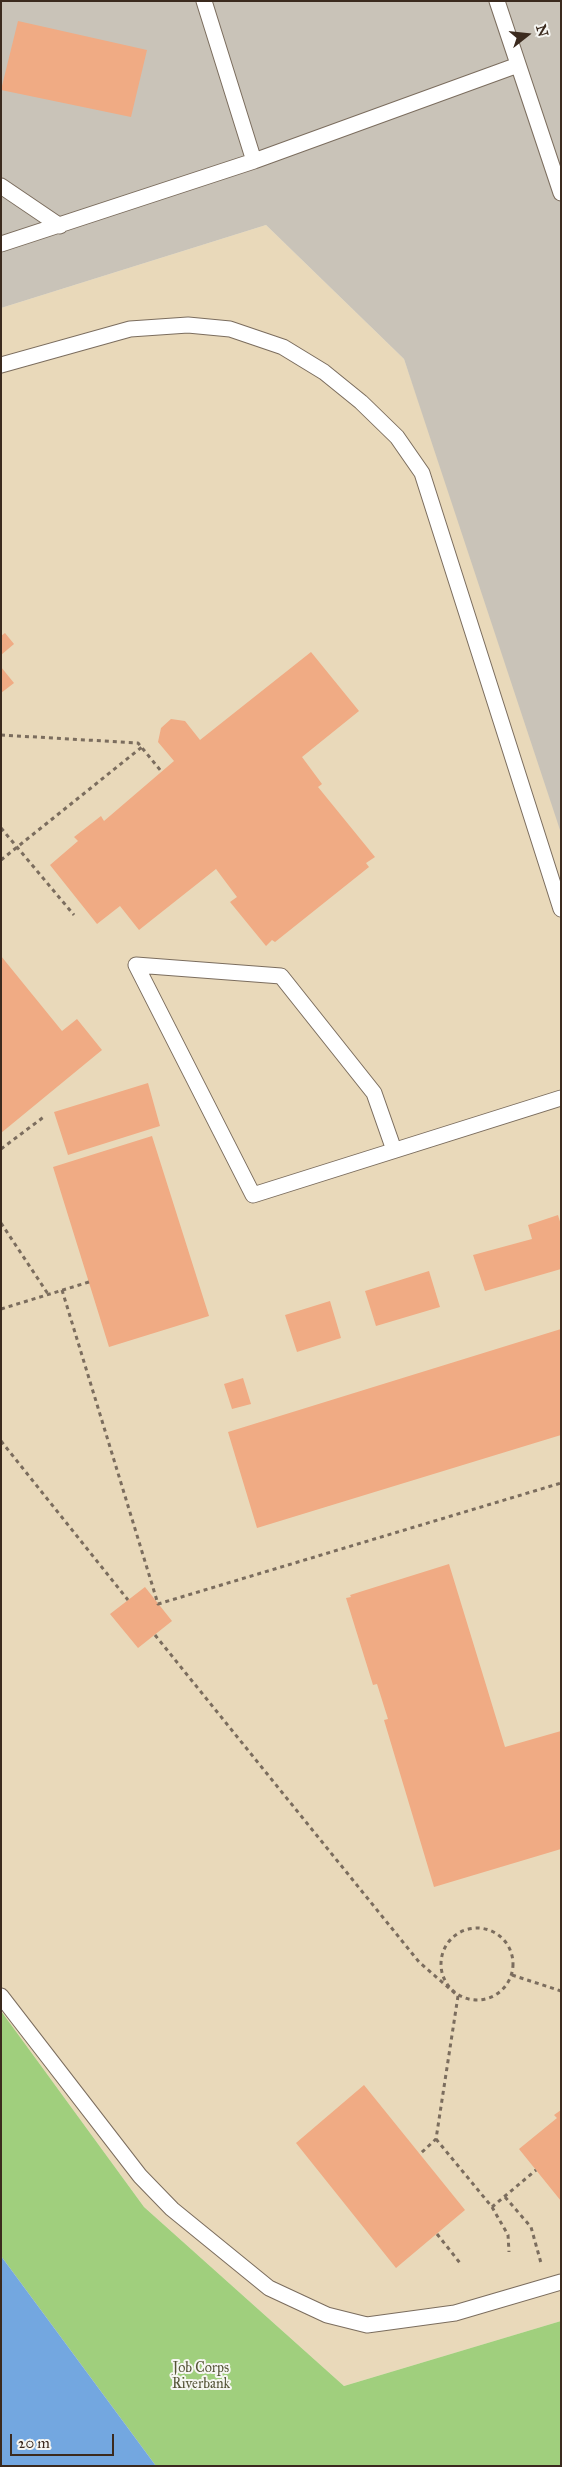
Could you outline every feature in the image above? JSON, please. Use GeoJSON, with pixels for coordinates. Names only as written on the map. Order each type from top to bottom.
{"type":"FeatureCollection","features":[{"type":"Feature","properties":{"kind":"lane"},"geometry":{"type":"LineString","coordinates":[[204,1],[254,161]]}},
{"type":"Feature","properties":{"kind":"lane"},"geometry":{"type":"LineString","coordinates":[[497,1],[561,193]]}},
{"type":"Feature","properties":{"kind":"lane"},"geometry":{"type":"LineString","coordinates":[[1,244],[254,161],[518,65]]}},
{"type":"Feature","properties":{"kind":"lane"},"geometry":{"type":"LineString","coordinates":[[1,186],[60,226]]}},
{"type":"Feature","properties":{"kind":"lane"},"geometry":{"type":"LineString","coordinates":[[1,365],[50,349],[130,329],[188,325],[230,329],[283,347],[324,372],[361,402],[397,437],[422,473],[561,909]]}},
{"type":"Feature","properties":{"kind":"lane"},"geometry":{"type":"LineString","coordinates":[[394,1150],[374,1093],[281,976],[136,965],[253,1194],[561,1098]]}},
{"type":"Feature","properties":{"kind":"lane"},"geometry":{"type":"LineString","coordinates":[[1,1996],[140,2176],[172,2209],[269,2288],[327,2315],[367,2325],[455,2313],[554,2284]]}},
{"type":"Feature","properties":{"kind":"path"},"geometry":{"type":"LineString","coordinates":[[1,735],[138,743],[161,772]]}},
{"type":"Feature","properties":{"kind":"path"},"geometry":{"type":"LineString","coordinates":[[1,860],[142,747]]}},
{"type":"Feature","properties":{"kind":"path"},"geometry":{"type":"LineString","coordinates":[[1,828],[74,915]]}},
{"type":"Feature","properties":{"kind":"path"},"geometry":{"type":"LineString","coordinates":[[1,1149],[45,1116]]}},
{"type":"Feature","properties":{"kind":"path"},"geometry":{"type":"LineString","coordinates":[[1,1222],[48,1294]]}},
{"type":"Feature","properties":{"kind":"path"},"geometry":{"type":"LineString","coordinates":[[1,1309],[89,1282]]}},
{"type":"Feature","properties":{"kind":"path"},"geometry":{"type":"LineString","coordinates":[[62,1290],[158,1604],[561,1483]]}},
{"type":"Feature","properties":{"kind":"path"},"geometry":{"type":"LineString","coordinates":[[1,1441],[128,1600]]}},
{"type":"Feature","properties":{"kind":"path"},"geometry":{"type":"LineString","coordinates":[[155,1635],[419,1962],[448,1988],[458,1996],[479,2001],[490,1998],[507,1985],[512,1975],[511,1950],[504,1940],[494,1932],[482,1928],[470,1928],[458,1933],[448,1941],[442,1952],[440,1965],[442,1977],[448,1988]]}},
{"type":"Feature","properties":{"kind":"path"},"geometry":{"type":"LineString","coordinates":[[512,1975],[561,1991]]}},
{"type":"Feature","properties":{"kind":"path"},"geometry":{"type":"LineString","coordinates":[[420,2154],[436,2139],[458,1996]]}},
{"type":"Feature","properties":{"kind":"path"},"geometry":{"type":"LineString","coordinates":[[436,2139],[492,2208],[508,2235],[509,2252]]}},
{"type":"Feature","properties":{"kind":"path"},"geometry":{"type":"LineString","coordinates":[[492,2208],[536,2170]]}},
{"type":"Feature","properties":{"kind":"path"},"geometry":{"type":"LineString","coordinates":[[506,2197],[531,2227],[554,2284]]}},
{"type":"Feature","properties":{"kind":"path"},"geometry":{"type":"LineString","coordinates":[[437,2234],[460,2263]]}},
{"type":"Feature","properties":{"kind":"shaded area"},"geometry":{"type":"Polygon","coordinates":[[[1,1],[561,1],[561,833],[404,359],[266,225],[1,308],[1,1]]]}},
{"type":"Feature","properties":{"kind":"shaded area"},"geometry":{"type":"Polygon","coordinates":[[[266,225],[404,359],[561,811],[561,2321],[344,2386],[144,2207],[1,2011],[1,308],[266,225]]]}},
{"type":"Feature","properties":{"kind":"green space","name":"Job Corps Riverbank"},"geometry":{"type":"Polygon","coordinates":[[[1,2011],[144,2207],[344,2386],[561,2321],[561,2466],[156,2466],[1,2256],[1,2011]]]}},
{"type":"Feature","properties":{"kind":"water"},"geometry":{"type":"Polygon","coordinates":[[[1,2256],[156,2466],[1,2466],[1,2256]]]}},
{"type":"Feature","properties":{"kind":"building"},"geometry":{"type":"Polygon","coordinates":[[[18,21],[147,50],[131,117],[1,90],[18,21]]]}},
{"type":"Feature","properties":{"kind":"building"},"geometry":{"type":"Polygon","coordinates":[[[5,633],[14,644],[1,655],[1,636],[5,633]]]}},
{"type":"Feature","properties":{"kind":"building"},"geometry":{"type":"Polygon","coordinates":[[[311,652],[359,711],[302,757],[322,784],[318,787],[375,857],[366,863],[369,867],[275,942],[272,940],[266,946],[230,902],[237,897],[216,869],[139,930],[120,906],[97,924],[50,865],[78,841],[74,837],[101,816],[104,821],[174,761],[158,742],[161,728],[171,719],[185,721],[200,740],[311,652]]]}},
{"type":"Feature","properties":{"kind":"building"},"geometry":{"type":"Polygon","coordinates":[[[1,667],[14,683],[1,693],[1,667]]]}},
{"type":"Feature","properties":{"kind":"building"},"geometry":{"type":"Polygon","coordinates":[[[1,956],[62,1031],[77,1019],[102,1050],[1,1133],[1,956]]]}},
{"type":"Feature","properties":{"kind":"building"},"geometry":{"type":"Polygon","coordinates":[[[148,1083],[160,1126],[68,1155],[54,1112],[148,1083]]]}},
{"type":"Feature","properties":{"kind":"building"},"geometry":{"type":"Polygon","coordinates":[[[152,1136],[209,1316],[109,1347],[53,1167],[152,1136]]]}},
{"type":"Feature","properties":{"kind":"building"},"geometry":{"type":"Polygon","coordinates":[[[558,1215],[561,1225],[561,1269],[485,1291],[473,1255],[532,1239],[528,1225],[558,1215]]]}},
{"type":"Feature","properties":{"kind":"building"},"geometry":{"type":"Polygon","coordinates":[[[429,1271],[440,1307],[376,1326],[365,1291],[429,1271]]]}},
{"type":"Feature","properties":{"kind":"building"},"geometry":{"type":"Polygon","coordinates":[[[330,1301],[341,1338],[297,1352],[285,1315],[330,1301]]]}},
{"type":"Feature","properties":{"kind":"building"},"geometry":{"type":"Polygon","coordinates":[[[561,1329],[561,1435],[257,1528],[228,1432],[561,1329]]]}},
{"type":"Feature","properties":{"kind":"building"},"geometry":{"type":"Polygon","coordinates":[[[243,1378],[251,1404],[232,1409],[224,1384],[243,1378]]]}},
{"type":"Feature","properties":{"kind":"building"},"geometry":{"type":"Polygon","coordinates":[[[449,1564],[505,1747],[561,1731],[561,1849],[434,1887],[384,1720],[388,1719],[377,1684],[373,1685],[346,1598],[351,1597],[350,1595],[449,1564]]]}},
{"type":"Feature","properties":{"kind":"building"},"geometry":{"type":"Polygon","coordinates":[[[145,1587],[172,1621],[138,1648],[110,1614],[145,1587]]]}},
{"type":"Feature","properties":{"kind":"building"},"geometry":{"type":"Polygon","coordinates":[[[364,2085],[465,2210],[396,2268],[296,2143],[364,2085]]]}},
{"type":"Feature","properties":{"kind":"building"},"geometry":{"type":"Polygon","coordinates":[[[561,2110],[561,2201],[519,2149],[557,2118],[554,2115],[561,2110]]]}}]}
